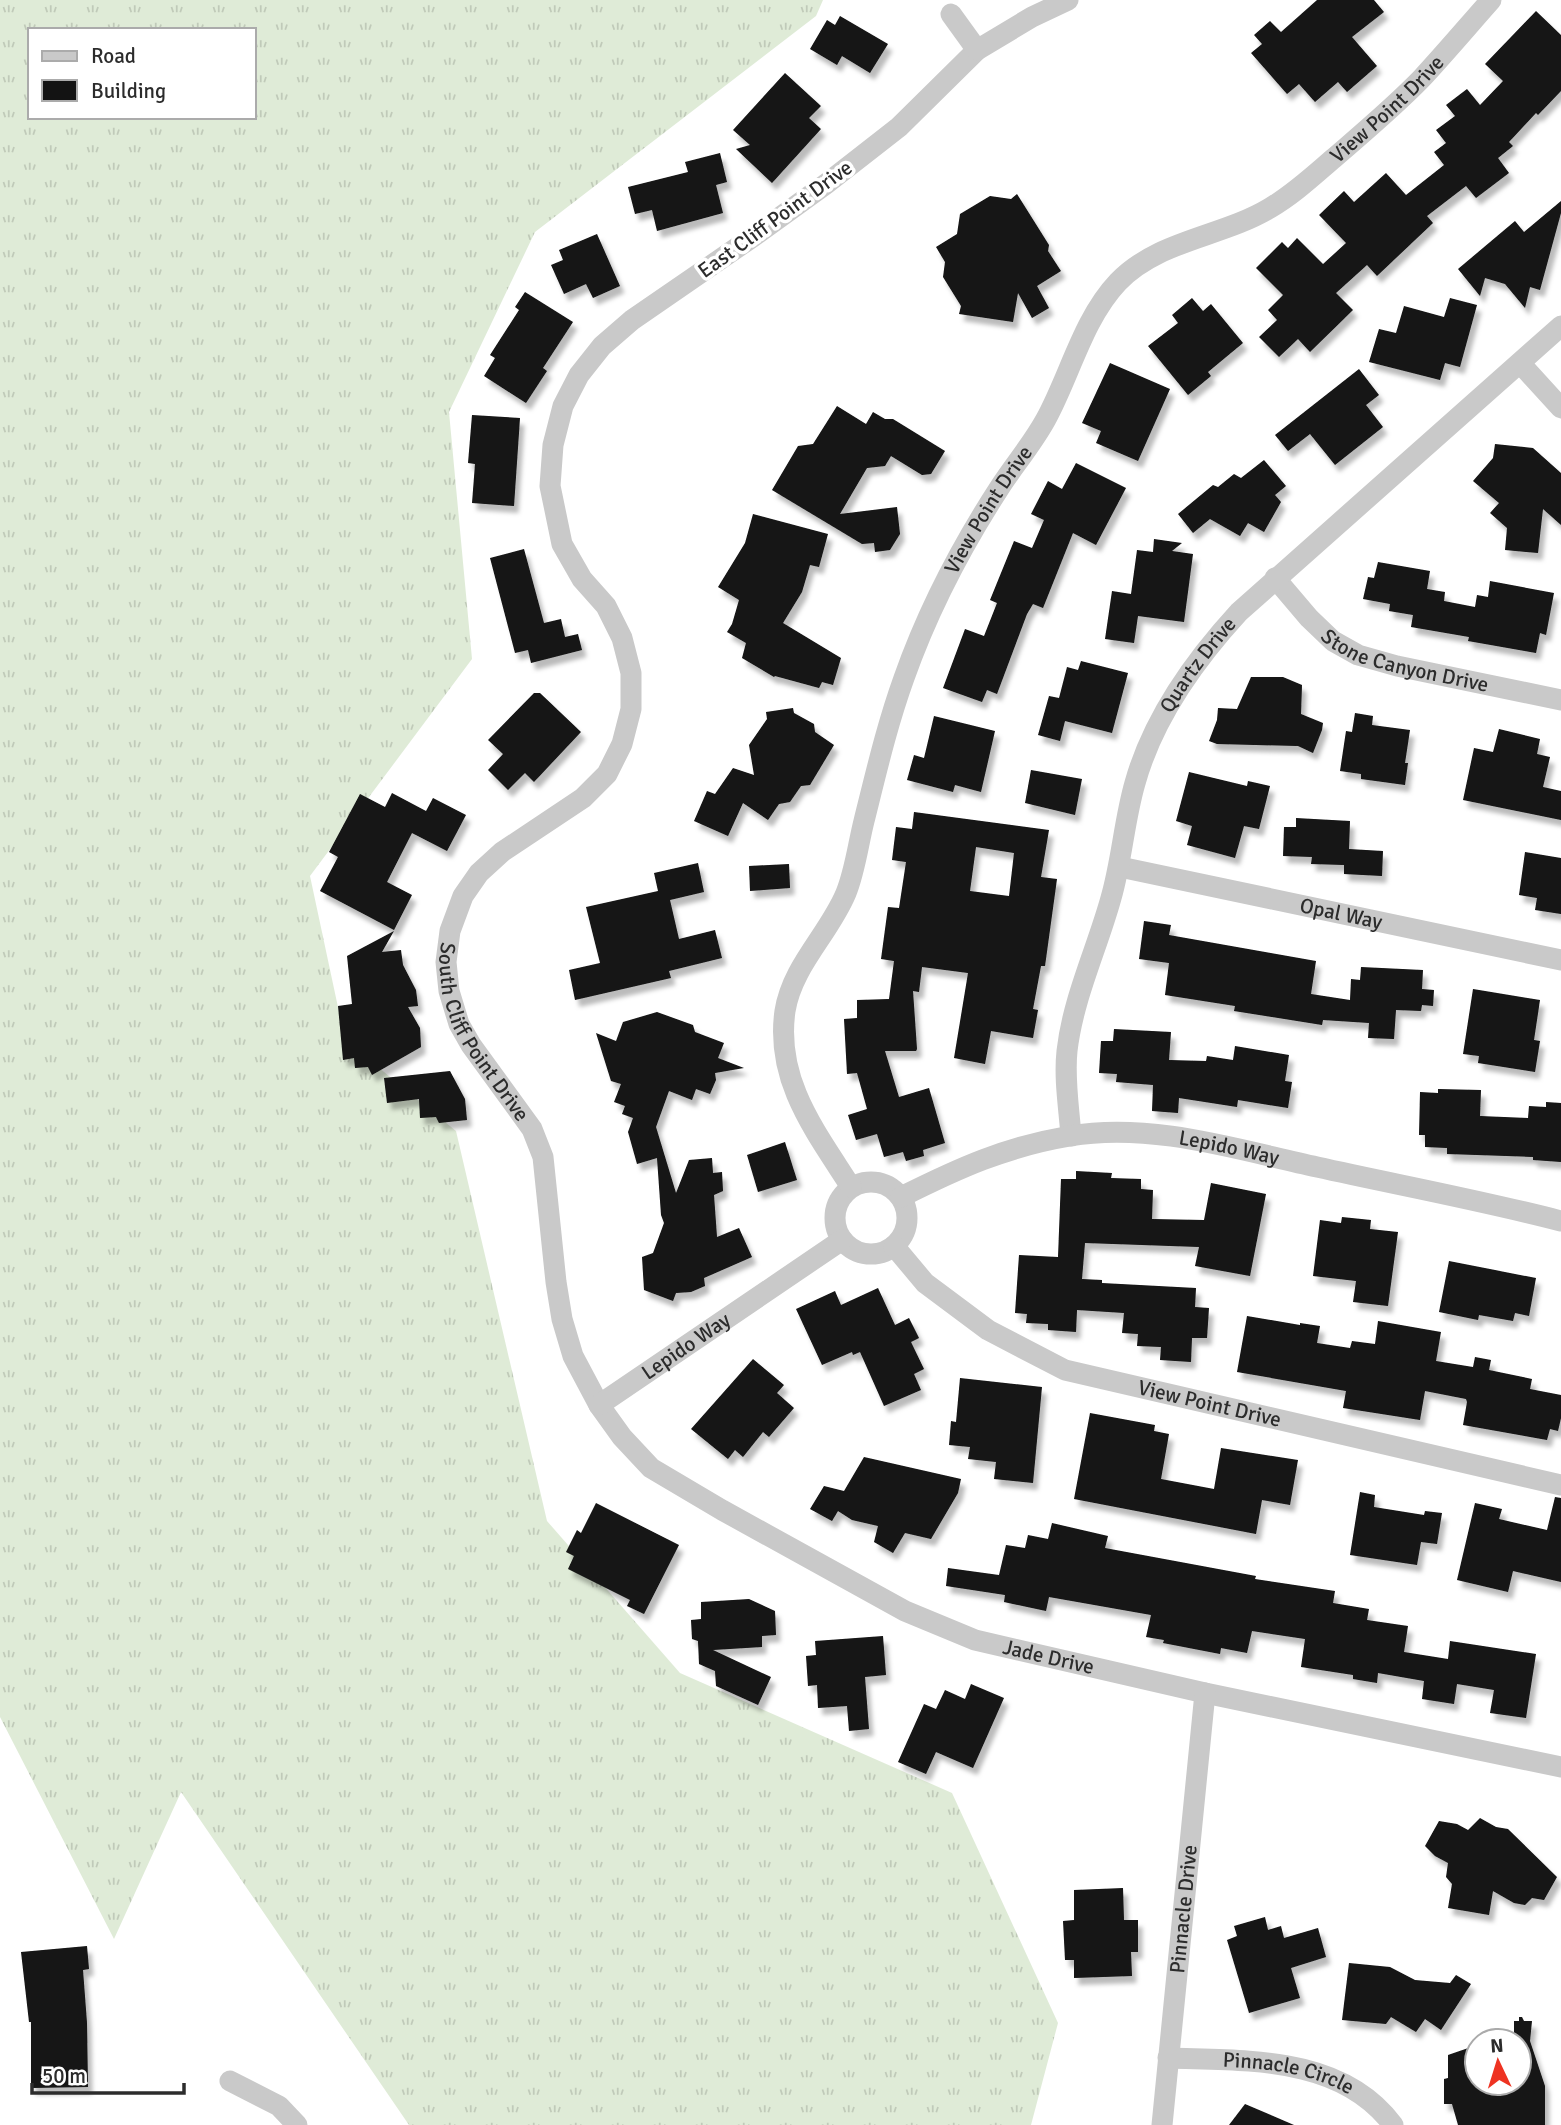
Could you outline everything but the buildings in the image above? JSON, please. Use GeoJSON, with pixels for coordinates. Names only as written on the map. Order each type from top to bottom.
{"type":"FeatureCollection","features":[{"type":"Feature","properties":{"kind":"street","name":"East Cliff Point Drive"},"geometry":{"type":"LineString","coordinates":[[550,486],[553,445],[563,406],[579,375],[602,346],[632,320],[754,236],[899,127],[976,50],[1068,0]]}},
{"type":"Feature","properties":{"kind":"street","name":"View Point Drive"},"geometry":{"type":"LineString","coordinates":[[851,1187],[802,1111],[789,1076],[784,1043],[785,1009],[797,974],[834,918],[848,890],[884,740],[904,678],[929,613],[958,554],[1045,421],[1093,318],[1105,296],[1122,278],[1143,261],[1241,223],[1269,209],[1295,191],[1420,80],[1491,0]]}},
{"type":"Feature","properties":{"kind":"street"},"geometry":{"type":"LineString","coordinates":[[951,14],[976,50]]}},
{"type":"Feature","properties":{"kind":"street","name":"Quartz Drive"},"geometry":{"type":"LineString","coordinates":[[1071,1136],[1066,1054],[1072,1020],[1080,989],[1096,951],[1120,867],[1135,783],[1147,749],[1175,694],[1215,639],[1239,612],[1561,326]]}},
{"type":"Feature","properties":{"kind":"street"},"geometry":{"type":"LineString","coordinates":[[1520,363],[1561,408]]}},
{"type":"Feature","properties":{"kind":"street","name":"South Cliff Point Drive"},"geometry":{"type":"LineString","coordinates":[[550,486],[562,544],[582,579],[606,606],[622,638],[631,673],[631,709],[622,744],[607,774],[583,797],[502,852],[479,873],[463,897],[450,931],[446,962],[449,991],[459,1024],[471,1045],[532,1129],[542,1157],[562,1319],[573,1356],[599,1405]]}},
{"type":"Feature","properties":{"kind":"street","name":"Stone Canyon Drive"},"geometry":{"type":"LineString","coordinates":[[1275,578],[1325,634],[1358,654],[1397,666],[1561,700]]}},
{"type":"Feature","properties":{"kind":"street","name":"Opal Way"},"geometry":{"type":"LineString","coordinates":[[1120,867],[1561,960]]}},
{"type":"Feature","properties":{"kind":"street","name":"Lepido Way"},"geometry":{"type":"LineString","coordinates":[[901,1197],[999,1152],[1071,1136],[1105,1133],[1181,1138],[1561,1221]]}},
{"type":"Feature","properties":{"kind":"street"},"geometry":{"type":"LineString","coordinates":[[868,1181],[880,1182],[901,1197],[907,1212],[907,1225],[894,1246],[880,1253],[867,1254],[855,1251],[837,1233],[834,1219],[836,1206],[842,1195],[851,1187],[868,1181]]}},
{"type":"Feature","properties":{"kind":"street","name":"Lepido Way"},"geometry":{"type":"LineString","coordinates":[[599,1405],[842,1240]]}},
{"type":"Feature","properties":{"kind":"street","name":"View Point Drive"},"geometry":{"type":"LineString","coordinates":[[894,1246],[925,1283],[988,1331],[1065,1370],[1561,1485]]}},
{"type":"Feature","properties":{"kind":"street","name":"Jade Drive"},"geometry":{"type":"LineString","coordinates":[[599,1405],[622,1437],[651,1468],[905,1611],[975,1640],[1205,1693],[1561,1767]]}},
{"type":"Feature","properties":{"kind":"street","name":"Pinnacle Drive"},"geometry":{"type":"LineString","coordinates":[[1162,2125],[1205,1693]]}},
{"type":"Feature","properties":{"kind":"street","name":"Pinnacle Circle"},"geometry":{"type":"LineString","coordinates":[[1168,2058],[1276,2062],[1320,2074],[1358,2090],[1393,2125]]}},
{"type":"Feature","properties":{"kind":"street"},"geometry":{"type":"LineString","coordinates":[[230,2081],[279,2106],[297,2125]]}},
{"type":"Feature","properties":{"kind":"green space"},"geometry":{"type":"Polygon","coordinates":[[[0,0],[823,0],[816,16],[535,232],[449,412],[472,659],[310,876],[345,1040],[456,1131],[547,1521],[680,1673],[952,1793],[1058,2023],[1031,2125],[409,2125],[181,1792],[114,1939],[0,1717],[0,0]]]}}]}
